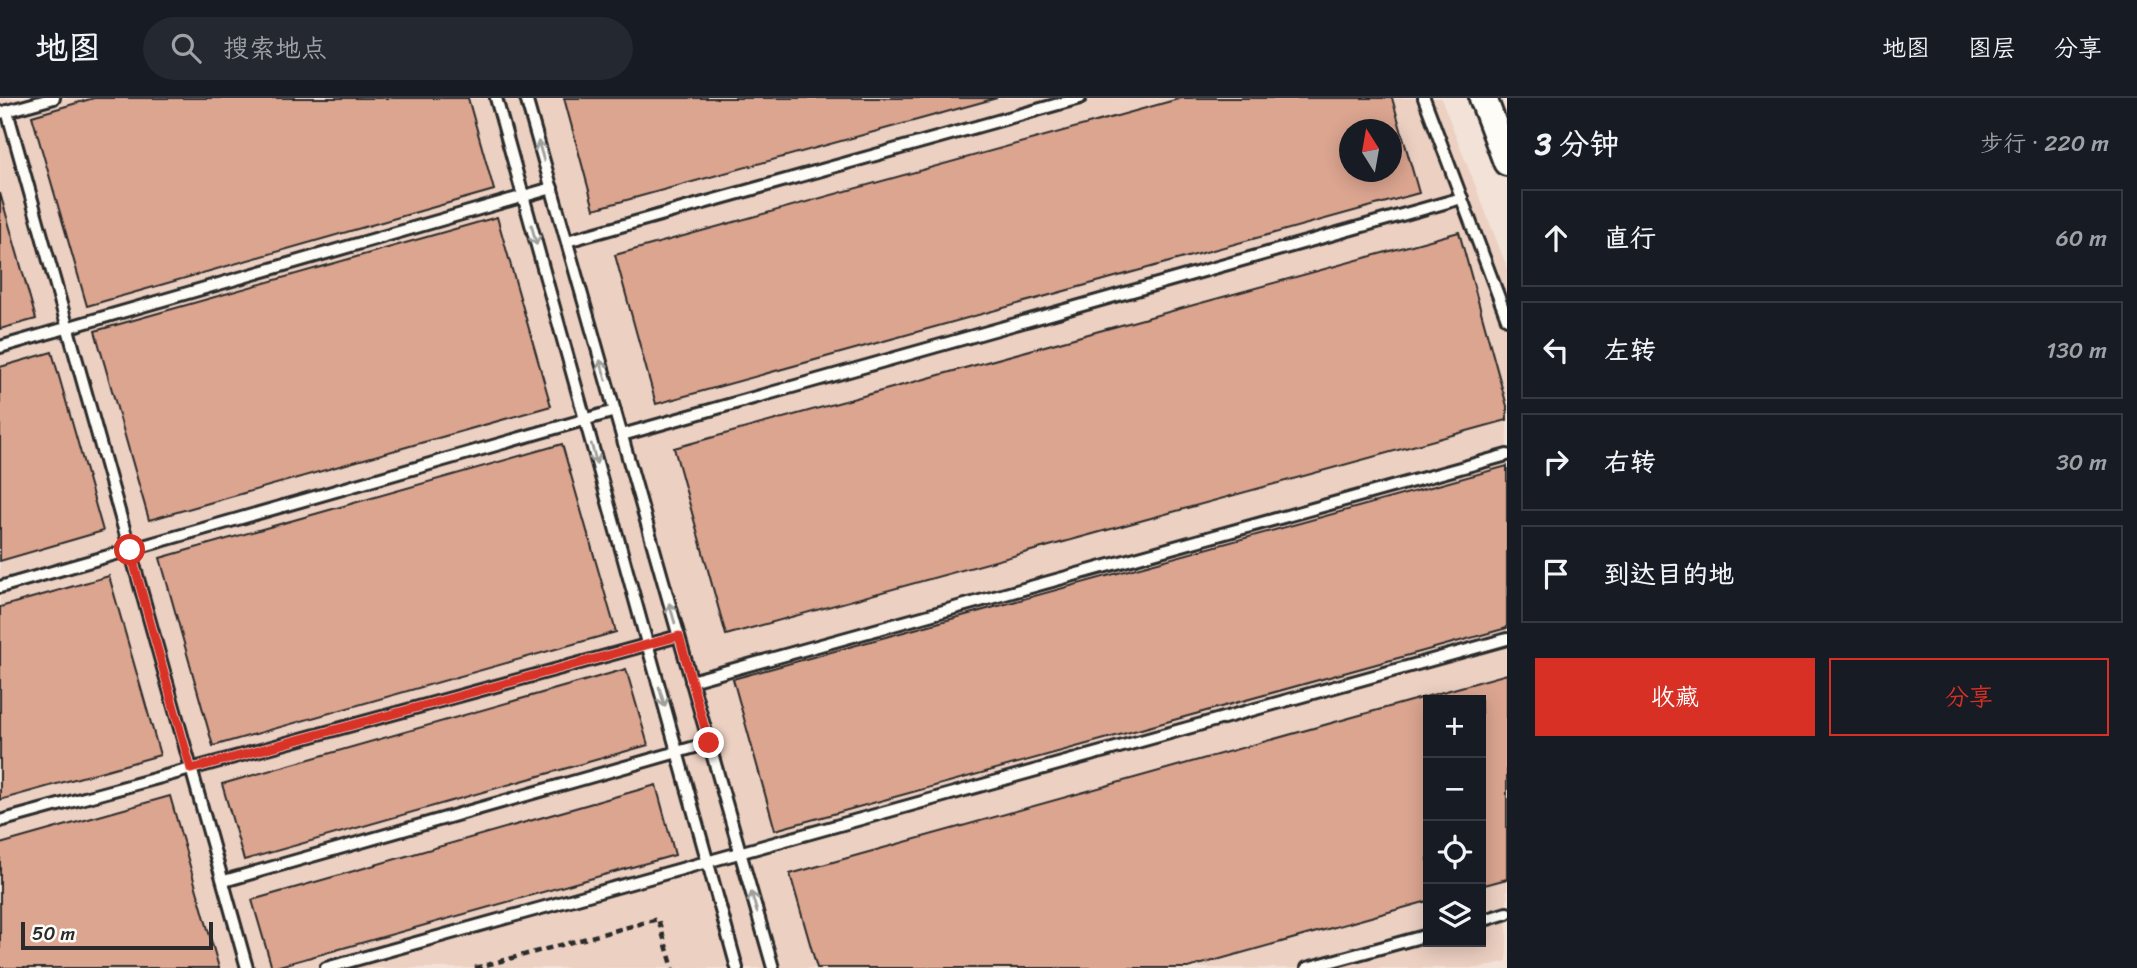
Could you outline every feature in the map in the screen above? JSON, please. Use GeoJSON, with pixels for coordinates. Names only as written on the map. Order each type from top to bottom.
{"type":"FeatureCollection","features":[{"type":"Feature","properties":{"kind":"street"},"geometry":{"type":"LineString","coordinates":[[1483,98],[1507,162]]}},
{"type":"Feature","properties":{"kind":"lane"},"geometry":{"type":"LineString","coordinates":[[54,98],[4,112],[68,328],[247,968]]}},
{"type":"Feature","properties":{"kind":"lane"},"geometry":{"type":"LineString","coordinates":[[496,98],[737,968]]}},
{"type":"Feature","properties":{"kind":"lane"},"geometry":{"type":"LineString","coordinates":[[526,98],[773,968]]}},
{"type":"Feature","properties":{"kind":"lane"},"geometry":{"type":"LineString","coordinates":[[567,242],[1080,98]]}},
{"type":"Feature","properties":{"kind":"lane"},"geometry":{"type":"LineString","coordinates":[[1424,98],[1507,319]]}},
{"type":"Feature","properties":{"kind":"lane"},"geometry":{"type":"LineString","coordinates":[[0,347],[552,188]]}},
{"type":"Feature","properties":{"kind":"lane"},"geometry":{"type":"LineString","coordinates":[[622,435],[1462,198]]}},
{"type":"Feature","properties":{"kind":"lane"},"geometry":{"type":"LineString","coordinates":[[0,587],[615,411]]}},
{"type":"Feature","properties":{"kind":"lane"},"geometry":{"type":"LineString","coordinates":[[691,681],[1507,455]]}},
{"type":"Feature","properties":{"kind":"lane"},"geometry":{"type":"LineString","coordinates":[[0,821],[679,636]]}},
{"type":"Feature","properties":{"kind":"lane"},"geometry":{"type":"LineString","coordinates":[[326,968],[1507,639]]}},
{"type":"Feature","properties":{"kind":"lane"},"geometry":{"type":"LineString","coordinates":[[224,881],[709,743]]}},
{"type":"Feature","properties":{"kind":"lane"},"geometry":{"type":"LineString","coordinates":[[1486,919],[1507,913]]}},
{"type":"Feature","properties":{"kind":"lane"},"geometry":{"type":"LineString","coordinates":[[1307,968],[1423,936]]}},
{"type":"Feature","properties":{"kind":"path"},"geometry":{"type":"LineString","coordinates":[[475,968],[659,919],[673,968]]}},
{"type":"Feature","properties":{"kind":"shaded area"},"geometry":{"type":"Polygon","coordinates":[[[0,98],[1441,98],[1507,267],[1507,961],[1479,968],[0,968],[0,98]]]}},
{"type":"Feature","properties":{"kind":"building"},"geometry":{"type":"Polygon","coordinates":[[[94,98],[468,98],[494,190],[87,306],[32,116],[94,98]]]}},
{"type":"Feature","properties":{"kind":"building"},"geometry":{"type":"Polygon","coordinates":[[[564,98],[997,98],[594,209],[564,98]]]}},
{"type":"Feature","properties":{"kind":"building"},"geometry":{"type":"Polygon","coordinates":[[[1182,98],[1392,98],[1398,119],[1339,119],[1339,182],[1402,182],[1402,133],[1419,193],[656,404],[615,255],[1182,98]]]}},
{"type":"Feature","properties":{"kind":"building"},"geometry":{"type":"Polygon","coordinates":[[[0,193],[36,319],[0,329],[0,193]]]}},
{"type":"Feature","properties":{"kind":"building"},"geometry":{"type":"Polygon","coordinates":[[[497,217],[551,406],[149,520],[95,331],[497,217]]]}},
{"type":"Feature","properties":{"kind":"building"},"geometry":{"type":"Polygon","coordinates":[[[1459,232],[1507,406],[1507,420],[726,635],[674,448],[1459,232]]]}},
{"type":"Feature","properties":{"kind":"building"},"geometry":{"type":"Polygon","coordinates":[[[52,352],[103,531],[0,561],[0,367],[52,352]]]}},
{"type":"Feature","properties":{"kind":"building"},"geometry":{"type":"Polygon","coordinates":[[[562,444],[616,632],[213,746],[160,558],[562,444]]]}},
{"type":"Feature","properties":{"kind":"building"},"geometry":{"type":"Polygon","coordinates":[[[1507,466],[1507,628],[775,830],[733,679],[1507,466]]]}},
{"type":"Feature","properties":{"kind":"building"},"geometry":{"type":"Polygon","coordinates":[[[109,576],[160,755],[0,800],[0,607],[109,576]]]}},
{"type":"Feature","properties":{"kind":"building"},"geometry":{"type":"Polygon","coordinates":[[[626,669],[648,745],[244,860],[222,784],[626,669]]]}},
{"type":"Feature","properties":{"kind":"building"},"geometry":{"type":"Polygon","coordinates":[[[1507,674],[1507,879],[1486,885],[1486,695],[1432,695],[1507,674]]]}},
{"type":"Feature","properties":{"kind":"building"},"geometry":{"type":"Polygon","coordinates":[[[1423,697],[1423,902],[1188,968],[817,968],[790,874],[1423,697]]]}},
{"type":"Feature","properties":{"kind":"building"},"geometry":{"type":"Polygon","coordinates":[[[656,785],[675,855],[272,968],[252,900],[656,785]]]}},
{"type":"Feature","properties":{"kind":"building"},"geometry":{"type":"Polygon","coordinates":[[[170,796],[219,968],[0,968],[0,844],[170,796]]]}},
{"type":"Feature","properties":{"kind":"route"},"geometry":{"type":"LineString","coordinates":[[130,550],[191,769],[679,636],[709,743]]}}]}
